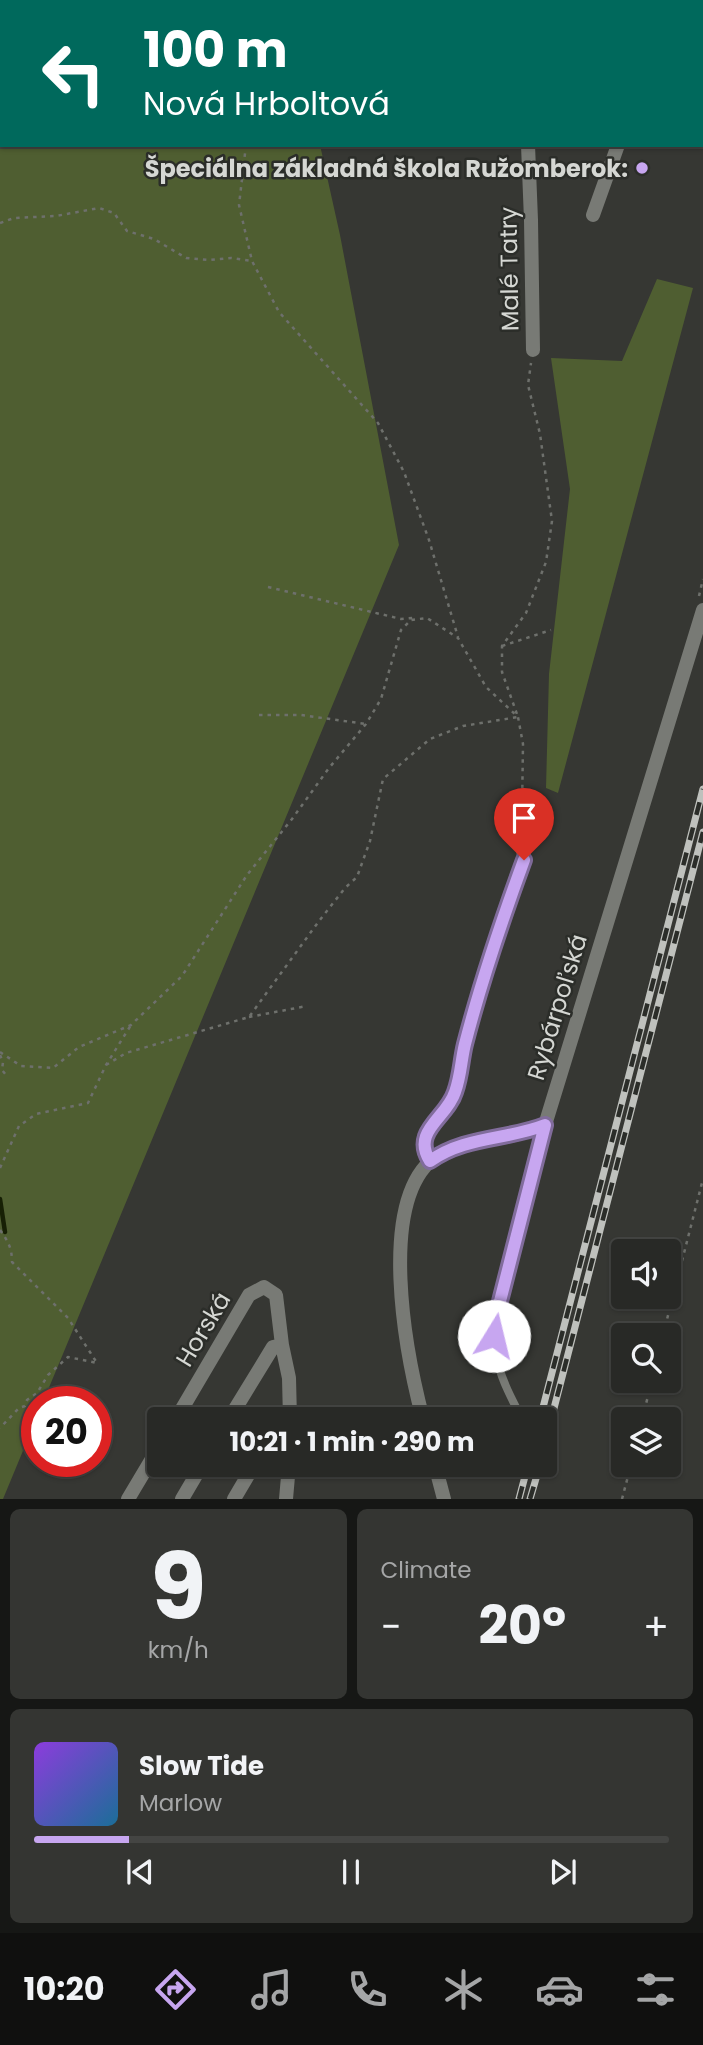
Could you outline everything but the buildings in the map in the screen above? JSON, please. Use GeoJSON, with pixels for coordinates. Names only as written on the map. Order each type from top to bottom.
{"type":"FeatureCollection","features":[{"type":"Feature","properties":{"kind":"street","name":"Malé Tatry"},"geometry":{"type":"LineString","coordinates":[[528,147],[533,350]]}},
{"type":"Feature","properties":{"kind":"street"},"geometry":{"type":"LineString","coordinates":[[593,215],[617,147]]}},
{"type":"Feature","properties":{"kind":"street","name":"Rybárpoľská"},"geometry":{"type":"LineString","coordinates":[[545,1125],[703,610]]}},
{"type":"Feature","properties":{"kind":"street"},"geometry":{"type":"LineString","coordinates":[[430,1161],[424,1151],[424,1142],[456,1090],[465,1045],[507,905],[524,860],[521,824]]}},
{"type":"Feature","properties":{"kind":"street"},"geometry":{"type":"LineString","coordinates":[[420,1407],[404,1324],[400,1264],[408,1203],[420,1174],[430,1161],[454,1146],[510,1136],[545,1125]]}},
{"type":"Feature","properties":{"kind":"street","name":"Horská"},"geometry":{"type":"LineString","coordinates":[[183,1407],[249,1296],[264,1287],[276,1295],[289,1378],[290,1407]]}},
{"type":"Feature","properties":{"kind":"street"},"geometry":{"type":"LineString","coordinates":[[236,1407],[273,1347],[282,1345]]}},
{"type":"Feature","properties":{"kind":"street"},"geometry":{"type":"LineString","coordinates":[[128,1499],[147,1467]]}},
{"type":"Feature","properties":{"kind":"street"},"geometry":{"type":"LineString","coordinates":[[182,1499],[195,1477]]}},
{"type":"Feature","properties":{"kind":"street"},"geometry":{"type":"LineString","coordinates":[[234,1499],[247,1477]]}},
{"type":"Feature","properties":{"kind":"street"},"geometry":{"type":"LineString","coordinates":[[286,1499],[288,1477]]}},
{"type":"Feature","properties":{"kind":"street"},"geometry":{"type":"LineString","coordinates":[[438,1477],[444,1499]]}},
{"type":"Feature","properties":{"kind":"lane","name":"Rybárpoľská"},"geometry":{"type":"LineString","coordinates":[[516,1407],[501,1379],[495,1357],[494,1336],[497,1313],[545,1125]]}},
{"type":"Feature","properties":{"kind":"path"},"geometry":{"type":"LineString","coordinates":[[246,147],[239,205],[252,261],[279,312],[378,423],[408,483],[429,540],[458,638],[486,687],[517,717]]}},
{"type":"Feature","properties":{"kind":"path"},"geometry":{"type":"LineString","coordinates":[[0,223],[13,218],[56,216],[99,208],[114,213],[127,231],[154,239],[186,258],[252,261]]}},
{"type":"Feature","properties":{"kind":"path"},"geometry":{"type":"LineString","coordinates":[[521,824],[523,744],[502,672],[502,646],[526,612],[547,562],[552,520],[540,435],[528,385],[533,350]]}},
{"type":"Feature","properties":{"kind":"path"},"geometry":{"type":"LineString","coordinates":[[268,587],[401,619],[427,618],[458,638]]}},
{"type":"Feature","properties":{"kind":"path"},"geometry":{"type":"LineString","coordinates":[[0,1168],[19,1126],[36,1114],[88,1103],[106,1065],[131,1025],[182,976],[247,875],[366,724],[381,699],[401,630],[411,620],[427,618]]}},
{"type":"Feature","properties":{"kind":"path"},"geometry":{"type":"LineString","coordinates":[[502,646],[551,630]]}},
{"type":"Feature","properties":{"kind":"path"},"geometry":{"type":"LineString","coordinates":[[258,715],[301,715],[366,724]]}},
{"type":"Feature","properties":{"kind":"path"},"geometry":{"type":"LineString","coordinates":[[249,1017],[345,887],[357,877],[370,841],[383,779],[430,739],[463,726],[517,717]]}},
{"type":"Feature","properties":{"kind":"path"},"geometry":{"type":"LineString","coordinates":[[106,1065],[126,1053],[221,1023],[307,1006]]}},
{"type":"Feature","properties":{"kind":"path"},"geometry":{"type":"LineString","coordinates":[[0,1053],[21,1066],[53,1069],[79,1047],[131,1025]]}},
{"type":"Feature","properties":{"kind":"path"},"geometry":{"type":"LineString","coordinates":[[0,1053],[5,1075]]}},
{"type":"Feature","properties":{"kind":"path"},"geometry":{"type":"LineString","coordinates":[[666,1323],[703,1179]]}},
{"type":"Feature","properties":{"kind":"path"},"geometry":{"type":"LineString","coordinates":[[0,1230],[12,1251],[12,1262],[68,1318],[97,1363],[68,1357],[48,1375],[25,1406],[0,1428]]}},
{"type":"Feature","properties":{"kind":"path"},"geometry":{"type":"LineString","coordinates":[[622,1499],[628,1477]]}},
{"type":"Feature","properties":{"kind":"green space"},"geometry":{"type":"Polygon","coordinates":[[[0,147],[320,147],[340,235],[399,545],[50,1386],[21,1386],[21,1456],[3,1499],[0,1499],[0,147]]]}},
{"type":"Feature","properties":{"kind":"green space"},"geometry":{"type":"Polygon","coordinates":[[[657,279],[693,288],[558,793],[546,788],[549,674],[570,489],[551,358],[622,361],[657,279]]]}},
{"type":"Feature","properties":{"kind":"waterway"},"geometry":{"type":"LineString","coordinates":[[0,1199],[5,1232]]}},
{"type":"Feature","properties":{"kind":"railway"},"geometry":{"type":"LineString","coordinates":[[543,1407],[703,789]]}},
{"type":"Feature","properties":{"kind":"railway"},"geometry":{"type":"LineString","coordinates":[[554,1407],[703,832]]}},
{"type":"Feature","properties":{"kind":"railway"},"geometry":{"type":"LineString","coordinates":[[519,1499],[525,1477]]}},
{"type":"Feature","properties":{"kind":"railway"},"geometry":{"type":"LineString","coordinates":[[530,1499],[536,1477]]}},
{"type":"Feature","properties":{"kind":"place","name":"Špeciálna základná škola Ružomberok:"},"geometry":{"type":"Point","coordinates":[642,168]}},
{"type":"Feature","properties":{"kind":"route"},"geometry":{"type":"LineString","coordinates":[[494,1336],[497,1313],[545,1125],[510,1136],[454,1146],[430,1161],[424,1151],[424,1142],[426,1134],[451,1102],[456,1090],[465,1045],[507,905],[524,860]]}}]}
